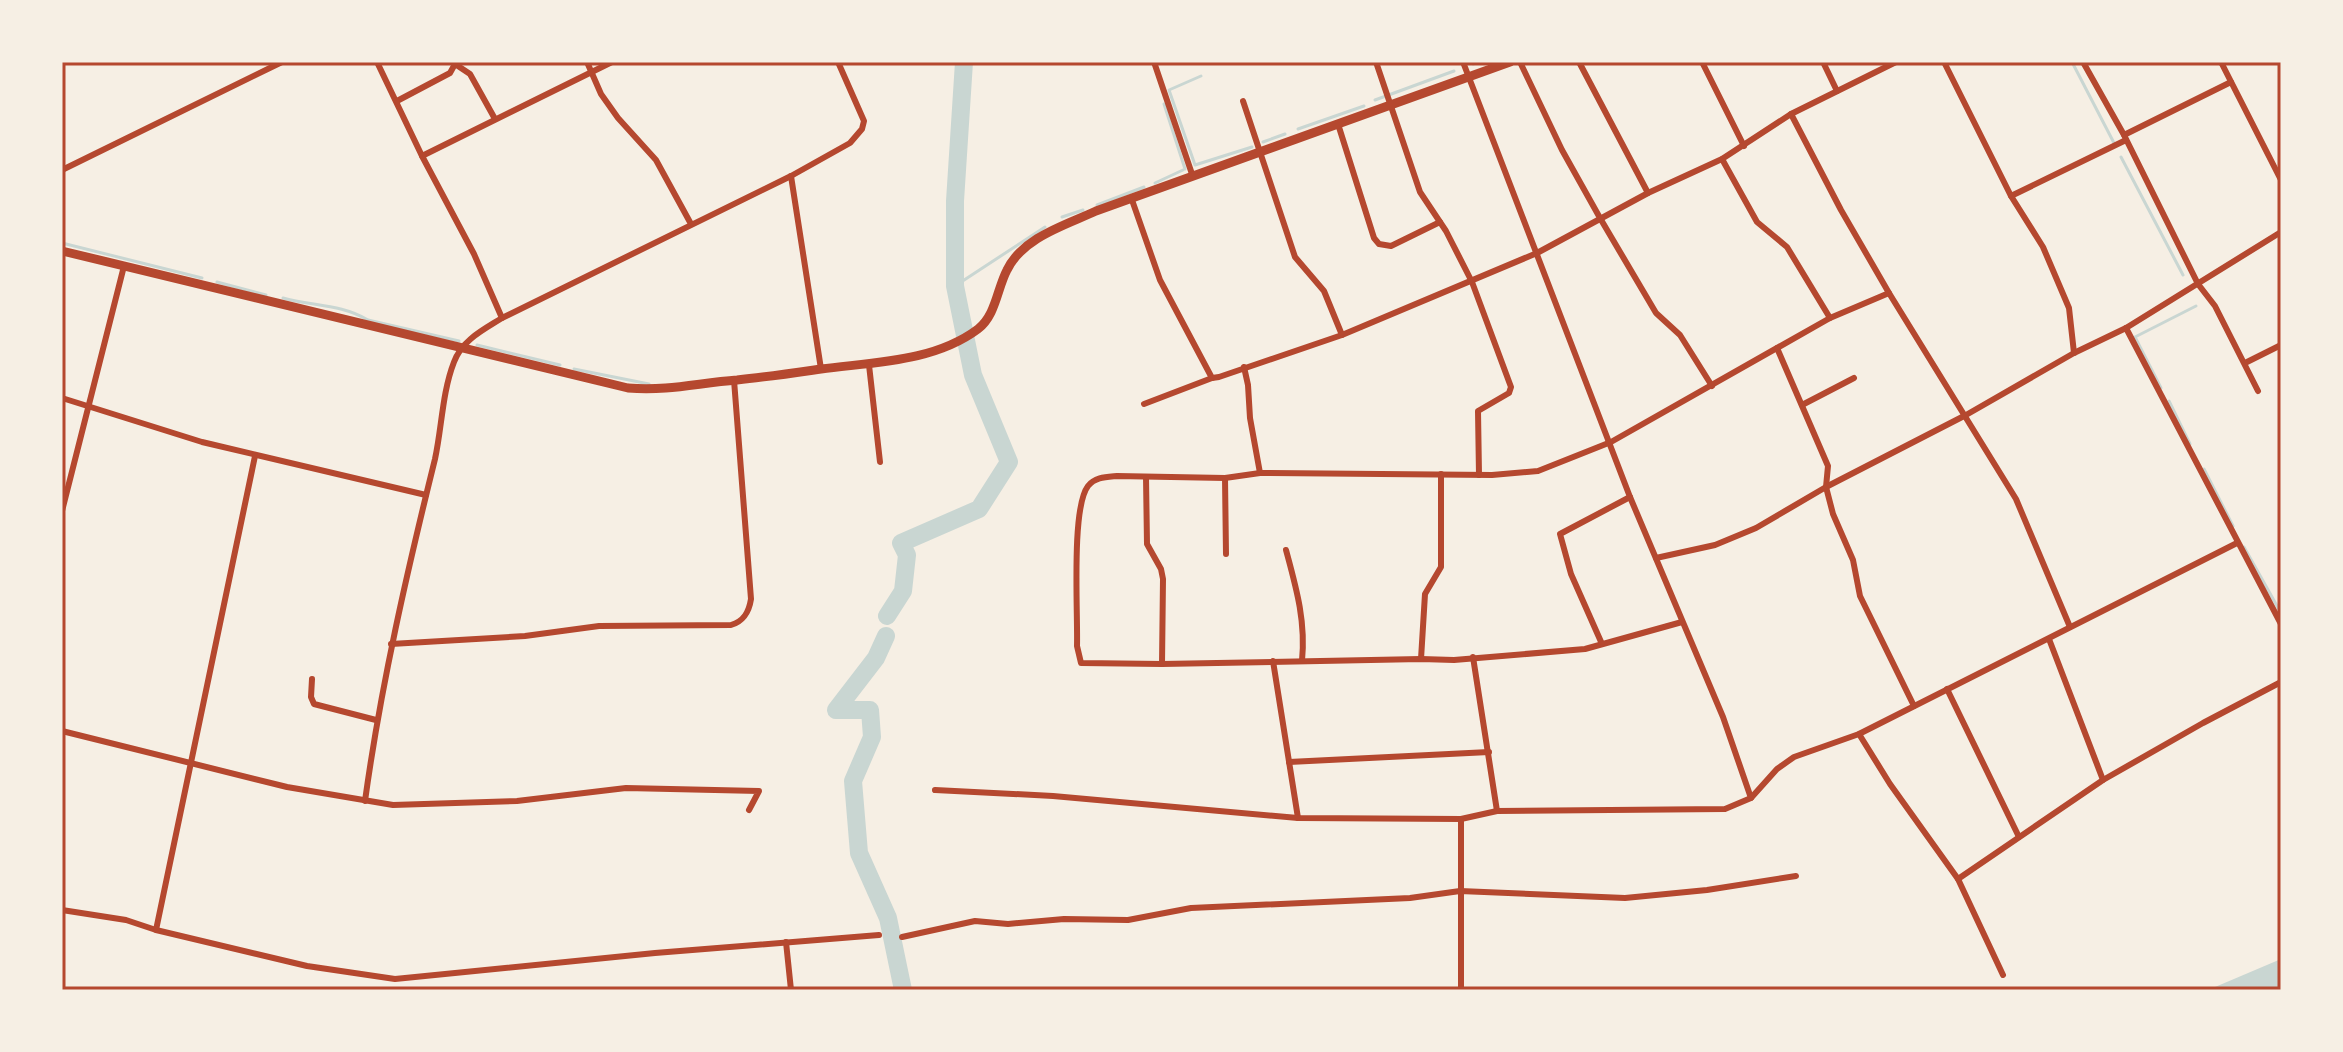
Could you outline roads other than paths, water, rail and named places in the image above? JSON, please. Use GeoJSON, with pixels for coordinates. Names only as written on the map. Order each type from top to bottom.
{"type":"FeatureCollection","features":[{"type":"Feature","properties":{"kind":"main road"},"geometry":{"type":"LineString","coordinates":[[62,251],[628,388],[671,389],[770,378],[869,365],[952,344],[988,319],[1008,267],[1016,255],[1037,238],[1096,211],[1510,62]]}},
{"type":"Feature","properties":{"kind":"street"},"geometry":{"type":"LineString","coordinates":[[62,170],[282,62]]}},
{"type":"Feature","properties":{"kind":"street"},"geometry":{"type":"LineString","coordinates":[[377,62],[474,254],[502,318]]}},
{"type":"Feature","properties":{"kind":"street"},"geometry":{"type":"LineString","coordinates":[[587,62],[601,94],[665,174],[691,224]]}},
{"type":"Feature","properties":{"kind":"street"},"geometry":{"type":"LineString","coordinates":[[422,156],[612,62]]}},
{"type":"Feature","properties":{"kind":"street"},"geometry":{"type":"LineString","coordinates":[[365,801],[391,644],[454,363],[461,348],[502,318],[791,176],[850,143],[862,129],[862,112],[838,62]]}},
{"type":"Feature","properties":{"kind":"street"},"geometry":{"type":"LineString","coordinates":[[1154,62],[1193,177]]}},
{"type":"Feature","properties":{"kind":"street"},"geometry":{"type":"LineString","coordinates":[[1376,62],[1420,192],[1472,282],[1511,387],[1509,393],[1478,411],[1479,475]]}},
{"type":"Feature","properties":{"kind":"street"},"geometry":{"type":"LineString","coordinates":[[1463,62],[1630,497],[1723,717],[1751,798]]}},
{"type":"Feature","properties":{"kind":"street"},"geometry":{"type":"LineString","coordinates":[[1520,62],[1562,150],[1656,313],[1680,335],[1712,386]]}},
{"type":"Feature","properties":{"kind":"street"},"geometry":{"type":"LineString","coordinates":[[1579,62],[1648,193]]}},
{"type":"Feature","properties":{"kind":"street"},"geometry":{"type":"LineString","coordinates":[[1702,62],[1744,146]]}},
{"type":"Feature","properties":{"kind":"street"},"geometry":{"type":"LineString","coordinates":[[1823,62],[1837,91]]}},
{"type":"Feature","properties":{"kind":"street"},"geometry":{"type":"LineString","coordinates":[[1144,404],[1342,335],[1537,253],[1648,193],[1722,159],[1791,114],[1896,62]]}},
{"type":"Feature","properties":{"kind":"street"},"geometry":{"type":"LineString","coordinates":[[1944,62],[2011,196],[2043,247],[2069,308],[2074,353]]}},
{"type":"Feature","properties":{"kind":"street"},"geometry":{"type":"LineString","coordinates":[[2083,62],[2125,137],[2198,284],[2215,306],[2258,391]]}},
{"type":"Feature","properties":{"kind":"street"},"geometry":{"type":"LineString","coordinates":[[2221,62],[2281,180]]}},
{"type":"Feature","properties":{"kind":"street"},"geometry":{"type":"LineString","coordinates":[[397,101],[443,77],[454,63],[470,74],[495,119]]}},
{"type":"Feature","properties":{"kind":"street"},"geometry":{"type":"LineString","coordinates":[[2011,196],[2231,82]]}},
{"type":"Feature","properties":{"kind":"street"},"geometry":{"type":"LineString","coordinates":[[1243,101],[1295,257],[1324,291],[1342,335]]}},
{"type":"Feature","properties":{"kind":"street"},"geometry":{"type":"LineString","coordinates":[[1791,114],[1889,293],[2016,499],[2070,627]]}},
{"type":"Feature","properties":{"kind":"street"},"geometry":{"type":"LineString","coordinates":[[1338,124],[1374,238],[1379,244],[1391,246],[1440,222]]}},
{"type":"Feature","properties":{"kind":"street"},"geometry":{"type":"LineString","coordinates":[[1722,159],[1757,222],[1787,247],[1830,318]]}},
{"type":"Feature","properties":{"kind":"street"},"geometry":{"type":"LineString","coordinates":[[791,176],[821,369]]}},
{"type":"Feature","properties":{"kind":"street"},"geometry":{"type":"LineString","coordinates":[[1132,200],[1160,280],[1212,378]]}},
{"type":"Feature","properties":{"kind":"street"},"geometry":{"type":"LineString","coordinates":[[1656,558],[1715,545],[1756,528],[1826,487],[2126,328],[2281,232]]}},
{"type":"Feature","properties":{"kind":"street"},"geometry":{"type":"LineString","coordinates":[[62,511],[124,266]]}},
{"type":"Feature","properties":{"kind":"street"},"geometry":{"type":"LineString","coordinates":[[1682,622],[1602,644],[1553,653],[1454,660],[1081,663],[1077,646],[1079,516],[1089,484],[1101,478],[1225,478],[1260,473],[1479,475],[1538,471],[1611,442],[1830,318],[1889,293]]}},
{"type":"Feature","properties":{"kind":"street"},"geometry":{"type":"LineString","coordinates":[[2126,328],[2281,624]]}},
{"type":"Feature","properties":{"kind":"street"},"geometry":{"type":"LineString","coordinates":[[2245,363],[2281,345]]}},
{"type":"Feature","properties":{"kind":"street"},"geometry":{"type":"LineString","coordinates":[[1777,348],[1828,466],[1826,487],[1833,514],[1853,560],[1860,596],[1914,706]]}},
{"type":"Feature","properties":{"kind":"street"},"geometry":{"type":"LineString","coordinates":[[869,365],[880,462]]}},
{"type":"Feature","properties":{"kind":"street"},"geometry":{"type":"LineString","coordinates":[[1244,367],[1260,473]]}},
{"type":"Feature","properties":{"kind":"street"},"geometry":{"type":"LineString","coordinates":[[1802,405],[1854,378]]}},
{"type":"Feature","properties":{"kind":"street"},"geometry":{"type":"LineString","coordinates":[[391,644],[525,636],[599,626],[739,623],[751,599],[734,380]]}},
{"type":"Feature","properties":{"kind":"street"},"geometry":{"type":"LineString","coordinates":[[62,398],[202,442],[426,495]]}},
{"type":"Feature","properties":{"kind":"street"},"geometry":{"type":"LineString","coordinates":[[156,930],[255,456]]}},
{"type":"Feature","properties":{"kind":"street"},"geometry":{"type":"LineString","coordinates":[[1421,659],[1425,594],[1441,567],[1441,474]]}},
{"type":"Feature","properties":{"kind":"street"},"geometry":{"type":"LineString","coordinates":[[1146,477],[1147,544],[1163,579],[1162,664]]}},
{"type":"Feature","properties":{"kind":"street"},"geometry":{"type":"LineString","coordinates":[[1225,478],[1226,554]]}},
{"type":"Feature","properties":{"kind":"street"},"geometry":{"type":"LineString","coordinates":[[1602,644],[1571,574],[1560,534],[1630,497]]}},
{"type":"Feature","properties":{"kind":"street"},"geometry":{"type":"LineString","coordinates":[[935,790],[1053,796],[1298,818],[1461,819],[1497,811],[1725,809],[1751,798],[1777,769],[1794,757],[1859,734],[2237,543]]}},
{"type":"Feature","properties":{"kind":"street"},"geometry":{"type":"LineString","coordinates":[[1286,550],[1300,601],[1302,661]]}},
{"type":"Feature","properties":{"kind":"street"},"geometry":{"type":"LineString","coordinates":[[2049,639],[2103,780]]}},
{"type":"Feature","properties":{"kind":"street"},"geometry":{"type":"LineString","coordinates":[[1473,657],[1497,811]]}},
{"type":"Feature","properties":{"kind":"street"},"geometry":{"type":"LineString","coordinates":[[1273,661],[1298,818]]}},
{"type":"Feature","properties":{"kind":"street"},"geometry":{"type":"LineString","coordinates":[[312,679],[311,697],[314,704],[376,720]]}},
{"type":"Feature","properties":{"kind":"street"},"geometry":{"type":"LineString","coordinates":[[1958,879],[2103,780],[2281,682]]}},
{"type":"Feature","properties":{"kind":"street"},"geometry":{"type":"LineString","coordinates":[[1947,689],[2019,837]]}},
{"type":"Feature","properties":{"kind":"street"},"geometry":{"type":"LineString","coordinates":[[62,731],[287,787],[393,805],[473,803],[659,787],[759,791],[749,810]]}},
{"type":"Feature","properties":{"kind":"street"},"geometry":{"type":"LineString","coordinates":[[1859,734],[1958,879],[2003,975]]}},
{"type":"Feature","properties":{"kind":"street"},"geometry":{"type":"LineString","coordinates":[[1289,762],[1489,752]]}},
{"type":"Feature","properties":{"kind":"street"},"geometry":{"type":"LineString","coordinates":[[1461,819],[1461,990]]}},
{"type":"Feature","properties":{"kind":"street"},"geometry":{"type":"LineString","coordinates":[[902,937],[975,921],[1008,924],[1101,918],[1128,920],[1191,908],[1410,898],[1460,891],[1625,898],[1707,890],[1796,876]]}},
{"type":"Feature","properties":{"kind":"street"},"geometry":{"type":"LineString","coordinates":[[62,910],[126,920],[307,966],[395,979],[879,935]]}},
{"type":"Feature","properties":{"kind":"street"},"geometry":{"type":"LineString","coordinates":[[786,942],[791,990]]}},
{"type":"Feature","properties":{"kind":"waterway"},"geometry":{"type":"LineString","coordinates":[[887,616],[903,591],[907,555],[901,543],[979,509],[1009,462],[973,375],[955,286],[955,201],[964,62]]}},
{"type":"Feature","properties":{"kind":"waterway"},"geometry":{"type":"LineString","coordinates":[[1473,64],[1479,62]]}},
{"type":"Feature","properties":{"kind":"waterway"},"geometry":{"type":"LineString","coordinates":[[2072,62],[2114,143]]}},
{"type":"Feature","properties":{"kind":"waterway"},"geometry":{"type":"LineString","coordinates":[[1375,100],[1454,71]]}},
{"type":"Feature","properties":{"kind":"waterway"},"geometry":{"type":"LineString","coordinates":[[1201,76],[1169,90],[1195,165],[1252,147]]}},
{"type":"Feature","properties":{"kind":"waterway"},"geometry":{"type":"LineString","coordinates":[[1164,104],[1185,169]]}},
{"type":"Feature","properties":{"kind":"waterway"},"geometry":{"type":"LineString","coordinates":[[1298,129],[1364,106]]}},
{"type":"Feature","properties":{"kind":"waterway"},"geometry":{"type":"LineString","coordinates":[[1263,142],[1285,134]]}},
{"type":"Feature","properties":{"kind":"waterway"},"geometry":{"type":"LineString","coordinates":[[2121,157],[2183,275]]}},
{"type":"Feature","properties":{"kind":"waterway"},"geometry":{"type":"LineString","coordinates":[[1155,183],[1183,170]]}},
{"type":"Feature","properties":{"kind":"waterway"},"geometry":{"type":"LineString","coordinates":[[1097,205],[1144,187]]}},
{"type":"Feature","properties":{"kind":"waterway"},"geometry":{"type":"LineString","coordinates":[[1062,217],[1083,210]]}},
{"type":"Feature","properties":{"kind":"waterway"},"geometry":{"type":"LineString","coordinates":[[955,286],[1045,227]]}},
{"type":"Feature","properties":{"kind":"waterway"},"geometry":{"type":"LineString","coordinates":[[62,243],[202,278]]}},
{"type":"Feature","properties":{"kind":"waterway"},"geometry":{"type":"LineString","coordinates":[[217,282],[266,295]]}},
{"type":"Feature","properties":{"kind":"waterway"},"geometry":{"type":"LineString","coordinates":[[283,298],[337,308],[368,320],[459,341]]}},
{"type":"Feature","properties":{"kind":"waterway"},"geometry":{"type":"LineString","coordinates":[[2161,388],[2135,337],[2196,306]]}},
{"type":"Feature","properties":{"kind":"waterway"},"geometry":{"type":"LineString","coordinates":[[477,345],[560,365]]}},
{"type":"Feature","properties":{"kind":"waterway"},"geometry":{"type":"LineString","coordinates":[[574,369],[649,384]]}},
{"type":"Feature","properties":{"kind":"waterway"},"geometry":{"type":"LineString","coordinates":[[2169,401],[2190,444]]}},
{"type":"Feature","properties":{"kind":"waterway"},"geometry":{"type":"LineString","coordinates":[[2204,469],[2233,526]]}},
{"type":"Feature","properties":{"kind":"waterway"},"geometry":{"type":"LineString","coordinates":[[2244,547],[2281,613]]}},
{"type":"Feature","properties":{"kind":"waterway"},"geometry":{"type":"LineString","coordinates":[[886,636],[876,658],[836,710],[870,710],[872,737],[853,781],[859,853],[888,918],[903,990]]}}]}
